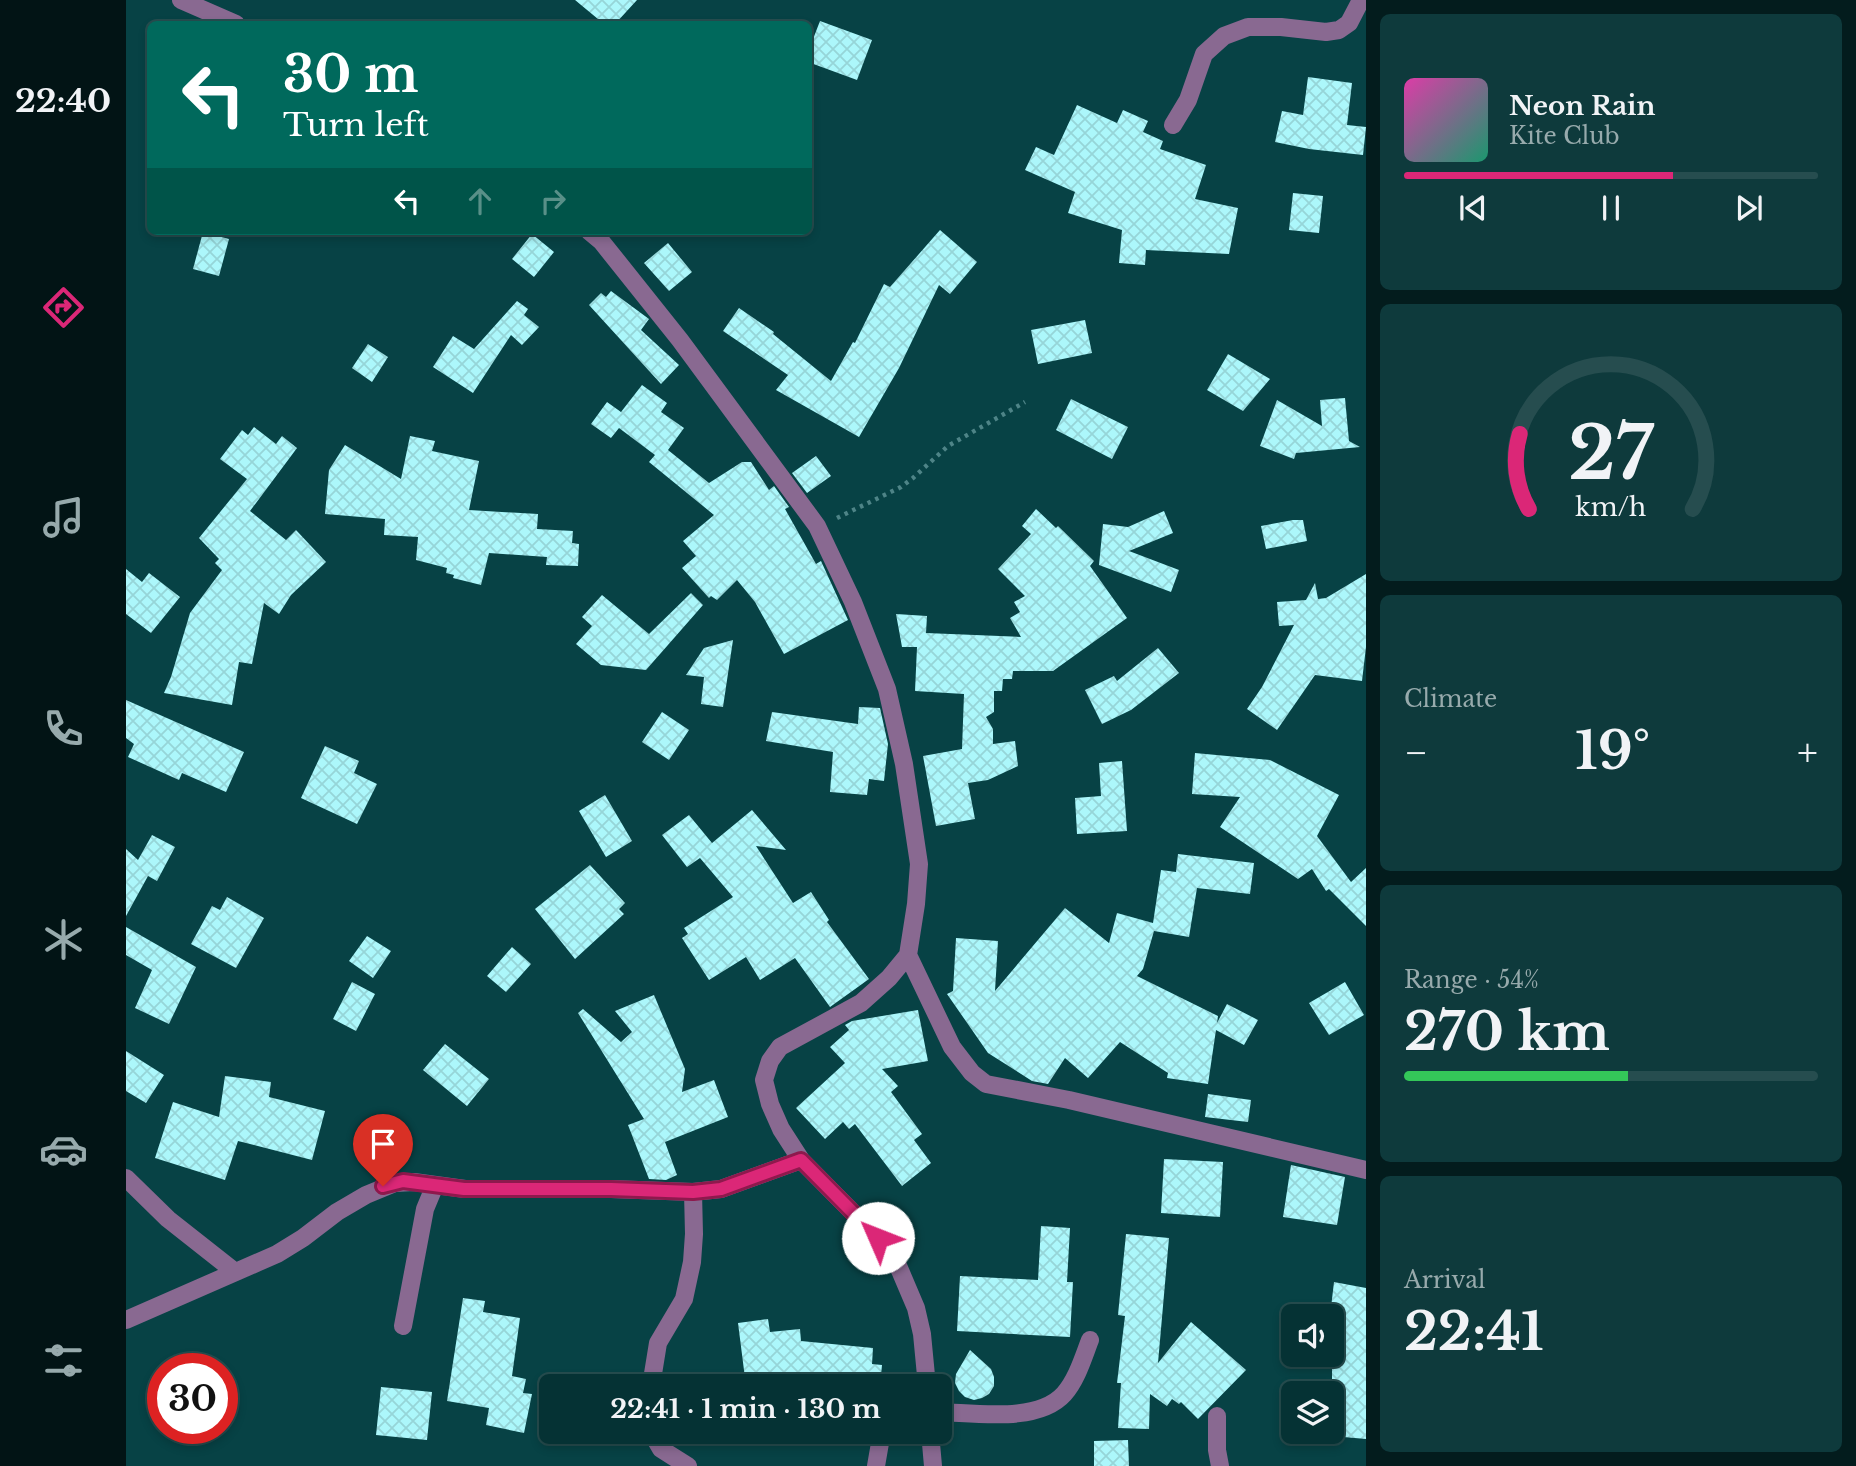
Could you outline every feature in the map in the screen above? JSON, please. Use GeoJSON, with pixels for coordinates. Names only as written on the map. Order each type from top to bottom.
{"type":"FeatureCollection","features":[{"type":"Feature","properties":{"kind":"street"},"geometry":{"type":"LineString","coordinates":[[180,0],[229,21]]}},
{"type":"Feature","properties":{"kind":"street"},"geometry":{"type":"LineString","coordinates":[[1173,125],[1188,100],[1204,54],[1224,36],[1248,27],[1281,27],[1326,32],[1339,30],[1349,23],[1361,0]]}},
{"type":"Feature","properties":{"kind":"street"},"geometry":{"type":"LineString","coordinates":[[593,235],[680,340],[817,526],[853,602],[887,689],[904,764],[919,864],[908,955],[889,978],[867,998],[780,1047],[770,1061],[765,1087],[781,1129],[801,1160],[878,1238],[896,1261],[916,1308],[926,1374]]}},
{"type":"Feature","properties":{"kind":"street"},"geometry":{"type":"LineString","coordinates":[[908,955],[952,1047],[972,1073],[986,1084],[1069,1100],[1366,1170]]}},
{"type":"Feature","properties":{"kind":"street"},"geometry":{"type":"LineString","coordinates":[[126,1320],[278,1254],[337,1212],[383,1186],[403,1181],[464,1189],[693,1192],[721,1189],[801,1160]]}},
{"type":"Feature","properties":{"kind":"street"},"geometry":{"type":"LineString","coordinates":[[126,1178],[167,1219],[234,1271]]}},
{"type":"Feature","properties":{"kind":"street"},"geometry":{"type":"LineString","coordinates":[[403,1326],[425,1209],[435,1185]]}},
{"type":"Feature","properties":{"kind":"street"},"geometry":{"type":"LineString","coordinates":[[653,1374],[658,1343],[684,1299],[692,1262],[693,1192]]}},
{"type":"Feature","properties":{"kind":"street"},"geometry":{"type":"LineString","coordinates":[[952,1412],[1019,1413],[1037,1410],[1052,1403],[1063,1396],[1070,1386],[1090,1340]]}},
{"type":"Feature","properties":{"kind":"street"},"geometry":{"type":"LineString","coordinates":[[1217,1416],[1220,1466]]}},
{"type":"Feature","properties":{"kind":"street"},"geometry":{"type":"LineString","coordinates":[[658,1444],[681,1464]]}},
{"type":"Feature","properties":{"kind":"street"},"geometry":{"type":"LineString","coordinates":[[876,1466],[880,1444]]}},
{"type":"Feature","properties":{"kind":"street"},"geometry":{"type":"LineString","coordinates":[[931,1444],[933,1466]]}},
{"type":"Feature","properties":{"kind":"path"},"geometry":{"type":"LineString","coordinates":[[817,526],[901,487],[948,446],[1025,402]]}},
{"type":"Feature","properties":{"kind":"building"},"geometry":{"type":"Polygon","coordinates":[[[575,0],[637,0],[618,21],[600,21],[575,0]]]}},
{"type":"Feature","properties":{"kind":"building"},"geometry":{"type":"Polygon","coordinates":[[[820,21],[872,40],[857,80],[812,63],[812,42],[820,21]]]}},
{"type":"Feature","properties":{"kind":"building"},"geometry":{"type":"Polygon","coordinates":[[[1308,77],[1352,83],[1347,125],[1366,127],[1363,155],[1275,142],[1282,111],[1303,115],[1308,77]]]}},
{"type":"Feature","properties":{"kind":"building"},"geometry":{"type":"Polygon","coordinates":[[[1077,105],[1117,123],[1123,110],[1148,121],[1143,132],[1163,141],[1160,149],[1206,165],[1195,199],[1238,208],[1229,254],[1146,250],[1145,265],[1119,263],[1122,230],[1068,213],[1075,192],[1025,170],[1036,147],[1054,155],[1077,105]]]}},
{"type":"Feature","properties":{"kind":"building"},"geometry":{"type":"Polygon","coordinates":[[[1293,193],[1323,196],[1319,233],[1289,230],[1293,193]]]}},
{"type":"Feature","properties":{"kind":"building"},"geometry":{"type":"Polygon","coordinates":[[[940,230],[977,262],[950,294],[939,285],[899,368],[859,437],[776,390],[788,375],[723,331],[739,308],[774,332],[773,334],[831,381],[853,342],[855,343],[884,284],[890,287],[940,230]]]}},
{"type":"Feature","properties":{"kind":"building"},"geometry":{"type":"Polygon","coordinates":[[[202,235],[229,239],[219,276],[193,269],[202,235]]]}},
{"type":"Feature","properties":{"kind":"building"},"geometry":{"type":"Polygon","coordinates":[[[531,235],[554,252],[534,277],[512,259],[531,235]]]}},
{"type":"Feature","properties":{"kind":"building"},"geometry":{"type":"Polygon","coordinates":[[[668,243],[692,272],[669,291],[644,263],[668,243]]]}},
{"type":"Feature","properties":{"kind":"building"},"geometry":{"type":"Polygon","coordinates":[[[611,291],[649,319],[641,330],[679,365],[661,384],[589,305],[601,293],[606,297],[611,291]]]}},
{"type":"Feature","properties":{"kind":"building"},"geometry":{"type":"Polygon","coordinates":[[[517,301],[528,309],[524,315],[539,327],[522,345],[511,335],[473,393],[433,367],[453,336],[474,349],[517,301]]]}},
{"type":"Feature","properties":{"kind":"building"},"geometry":{"type":"Polygon","coordinates":[[[1085,320],[1092,353],[1038,364],[1031,330],[1085,320]]]}},
{"type":"Feature","properties":{"kind":"building"},"geometry":{"type":"Polygon","coordinates":[[[368,344],[388,357],[372,382],[352,368],[368,344]]]}},
{"type":"Feature","properties":{"kind":"building"},"geometry":{"type":"Polygon","coordinates":[[[1228,354],[1270,379],[1243,411],[1207,390],[1228,354]]]}},
{"type":"Feature","properties":{"kind":"building"},"geometry":{"type":"Polygon","coordinates":[[[642,385],[667,403],[661,412],[684,428],[668,450],[709,483],[742,462],[751,462],[769,490],[774,486],[789,507],[785,509],[816,564],[821,561],[848,620],[784,654],[755,602],[737,580],[717,600],[711,596],[709,598],[682,568],[696,556],[683,541],[714,515],[649,462],[655,455],[619,428],[611,438],[591,424],[607,402],[621,412],[642,385]]]}},
{"type":"Feature","properties":{"kind":"building"},"geometry":{"type":"Polygon","coordinates":[[[1345,398],[1349,441],[1360,447],[1296,453],[1294,459],[1260,446],[1277,400],[1322,426],[1320,400],[1345,398]]]}},
{"type":"Feature","properties":{"kind":"building"},"geometry":{"type":"Polygon","coordinates":[[[1071,399],[1128,427],[1112,459],[1056,430],[1071,399]]]}},
{"type":"Feature","properties":{"kind":"building"},"geometry":{"type":"Polygon","coordinates":[[[254,427],[276,444],[282,436],[297,448],[250,511],[286,540],[296,530],[326,562],[291,595],[279,614],[264,603],[252,664],[239,662],[232,705],[164,693],[190,613],[222,570],[215,563],[219,559],[199,538],[247,479],[220,459],[242,430],[248,435],[254,427]]]}},
{"type":"Feature","properties":{"kind":"building"},"geometry":{"type":"Polygon","coordinates":[[[410,436],[435,441],[432,451],[479,461],[469,510],[538,514],[537,529],[573,531],[572,543],[579,544],[578,566],[546,565],[547,557],[489,553],[481,585],[453,578],[454,575],[446,573],[447,568],[416,560],[418,537],[384,535],[385,519],[325,514],[329,470],[345,445],[401,479],[410,436]]]}},
{"type":"Feature","properties":{"kind":"building"},"geometry":{"type":"Polygon","coordinates":[[[816,456],[831,476],[807,493],[792,473],[816,456]]]}},
{"type":"Feature","properties":{"kind":"building"},"geometry":{"type":"Polygon","coordinates":[[[1036,509],[1094,561],[1090,566],[1127,618],[1053,671],[1013,671],[1012,679],[1003,679],[1002,691],[994,691],[994,712],[986,717],[993,729],[993,744],[1015,741],[1018,766],[988,780],[968,783],[975,819],[936,826],[923,756],[962,749],[964,694],[915,691],[917,647],[902,647],[896,614],[927,616],[926,633],[1021,637],[1010,618],[1020,612],[1014,602],[1025,596],[998,569],[1031,534],[1022,526],[1036,509]]]}},
{"type":"Feature","properties":{"kind":"building"},"geometry":{"type":"Polygon","coordinates":[[[1164,511],[1173,533],[1129,551],[1179,570],[1171,592],[1099,565],[1103,524],[1128,527],[1164,511]]]}},
{"type":"Feature","properties":{"kind":"building"},"geometry":{"type":"Polygon","coordinates":[[[1303,520],[1307,541],[1266,549],[1261,526],[1303,520]]]}},
{"type":"Feature","properties":{"kind":"building"},"geometry":{"type":"Polygon","coordinates":[[[126,569],[142,582],[149,573],[180,597],[151,633],[126,614],[126,569]]]}},
{"type":"Feature","properties":{"kind":"building"},"geometry":{"type":"Polygon","coordinates":[[[1366,574],[1366,647],[1362,681],[1315,675],[1277,730],[1247,709],[1262,687],[1294,625],[1279,626],[1277,602],[1306,600],[1315,583],[1318,599],[1326,598],[1366,574]]]}},
{"type":"Feature","properties":{"kind":"building"},"geometry":{"type":"Polygon","coordinates":[[[691,593],[703,605],[646,670],[601,665],[576,644],[592,626],[582,617],[602,595],[649,634],[691,593]]]}},
{"type":"Feature","properties":{"kind":"building"},"geometry":{"type":"Polygon","coordinates":[[[733,640],[723,707],[701,704],[704,677],[686,675],[704,648],[733,640]]]}},
{"type":"Feature","properties":{"kind":"building"},"geometry":{"type":"Polygon","coordinates":[[[1158,648],[1179,673],[1131,710],[1102,724],[1085,690],[1114,676],[1117,681],[1158,648]]]}},
{"type":"Feature","properties":{"kind":"building"},"geometry":{"type":"Polygon","coordinates":[[[126,700],[244,752],[226,792],[182,773],[179,780],[128,757],[134,744],[126,738],[126,700]]]}},
{"type":"Feature","properties":{"kind":"building"},"geometry":{"type":"Polygon","coordinates":[[[859,707],[880,708],[888,744],[884,781],[869,779],[867,795],[830,792],[833,752],[766,741],[772,712],[858,724],[859,707]]]}},
{"type":"Feature","properties":{"kind":"building"},"geometry":{"type":"Polygon","coordinates":[[[662,712],[689,730],[669,760],[642,742],[662,712]]]}},
{"type":"Feature","properties":{"kind":"building"},"geometry":{"type":"Polygon","coordinates":[[[325,746],[359,761],[354,773],[377,784],[357,824],[301,798],[325,746]]]}},
{"type":"Feature","properties":{"kind":"building"},"geometry":{"type":"Polygon","coordinates":[[[1195,753],[1270,760],[1339,795],[1317,836],[1351,882],[1366,868],[1366,926],[1329,889],[1326,891],[1312,869],[1298,879],[1220,827],[1240,797],[1192,794],[1195,753]]]}},
{"type":"Feature","properties":{"kind":"building"},"geometry":{"type":"Polygon","coordinates":[[[1122,761],[1127,831],[1077,834],[1075,798],[1101,796],[1099,763],[1122,761]]]}},
{"type":"Feature","properties":{"kind":"building"},"geometry":{"type":"Polygon","coordinates":[[[605,795],[632,841],[606,857],[579,811],[605,795]]]}},
{"type":"Feature","properties":{"kind":"building"},"geometry":{"type":"Polygon","coordinates":[[[752,810],[786,850],[756,846],[793,903],[811,892],[829,920],[827,922],[869,979],[830,1007],[795,958],[760,980],[746,957],[709,980],[682,938],[688,934],[684,928],[733,897],[700,858],[687,867],[662,835],[689,815],[712,843],[752,810]]]}},
{"type":"Feature","properties":{"kind":"building"},"geometry":{"type":"Polygon","coordinates":[[[152,835],[175,847],[157,881],[148,876],[126,916],[126,849],[138,860],[152,835]]]}},
{"type":"Feature","properties":{"kind":"building"},"geometry":{"type":"Polygon","coordinates":[[[1178,854],[1254,863],[1250,894],[1197,888],[1189,937],[1154,931],[1143,969],[1137,976],[1218,1016],[1217,1023],[1227,1004],[1258,1020],[1244,1045],[1216,1030],[1208,1084],[1167,1078],[1168,1073],[1120,1042],[1088,1078],[1065,1058],[1048,1084],[1032,1081],[988,1053],[947,994],[953,991],[956,938],[998,941],[995,991],[1065,908],[1109,943],[1117,913],[1153,923],[1161,870],[1176,872],[1178,854]]]}},
{"type":"Feature","properties":{"kind":"building"},"geometry":{"type":"Polygon","coordinates":[[[590,865],[625,903],[619,909],[624,914],[575,959],[535,909],[590,865]]]}},
{"type":"Feature","properties":{"kind":"building"},"geometry":{"type":"Polygon","coordinates":[[[227,897],[264,918],[236,968],[191,944],[212,906],[220,910],[227,897]]]}},
{"type":"Feature","properties":{"kind":"building"},"geometry":{"type":"Polygon","coordinates":[[[126,927],[196,967],[169,1024],[135,1008],[152,970],[126,955],[126,927]]]}},
{"type":"Feature","properties":{"kind":"building"},"geometry":{"type":"Polygon","coordinates":[[[367,936],[391,951],[373,978],[349,961],[367,936]]]}},
{"type":"Feature","properties":{"kind":"building"},"geometry":{"type":"Polygon","coordinates":[[[512,947],[531,964],[506,992],[487,976],[512,947]]]}},
{"type":"Feature","properties":{"kind":"building"},"geometry":{"type":"Polygon","coordinates":[[[352,982],[375,994],[356,1031],[333,1019],[352,982]]]}},
{"type":"Feature","properties":{"kind":"building"},"geometry":{"type":"Polygon","coordinates":[[[1345,982],[1364,1015],[1329,1035],[1309,1003],[1345,982]]]}},
{"type":"Feature","properties":{"kind":"building"},"geometry":{"type":"Polygon","coordinates":[[[654,995],[685,1069],[682,1092],[714,1080],[728,1117],[665,1142],[677,1175],[666,1180],[649,1179],[628,1125],[644,1119],[578,1013],[583,1009],[621,1042],[632,1032],[615,1011],[654,995]]]}},
{"type":"Feature","properties":{"kind":"building"},"geometry":{"type":"Polygon","coordinates":[[[918,1010],[928,1061],[882,1069],[898,1086],[891,1092],[922,1134],[914,1140],[931,1163],[902,1186],[855,1124],[849,1129],[843,1122],[825,1139],[796,1108],[845,1063],[830,1047],[849,1030],[845,1025],[852,1021],[918,1010]]]}},
{"type":"Feature","properties":{"kind":"building"},"geometry":{"type":"Polygon","coordinates":[[[445,1044],[489,1079],[467,1106],[423,1070],[445,1044]]]}},
{"type":"Feature","properties":{"kind":"building"},"geometry":{"type":"Polygon","coordinates":[[[126,1051],[164,1075],[146,1103],[126,1091],[126,1051]]]}},
{"type":"Feature","properties":{"kind":"building"},"geometry":{"type":"Polygon","coordinates":[[[225,1076],[271,1082],[269,1097],[325,1111],[312,1160],[238,1141],[225,1180],[155,1158],[173,1102],[219,1117],[225,1076]]]}},
{"type":"Feature","properties":{"kind":"building"},"geometry":{"type":"Polygon","coordinates":[[[1208,1094],[1251,1100],[1248,1122],[1205,1117],[1208,1094]]]}},
{"type":"Feature","properties":{"kind":"building"},"geometry":{"type":"Polygon","coordinates":[[[1164,1159],[1223,1162],[1220,1217],[1161,1213],[1164,1159]]]}},
{"type":"Feature","properties":{"kind":"building"},"geometry":{"type":"Polygon","coordinates":[[[1291,1165],[1345,1177],[1337,1225],[1283,1217],[1291,1165]]]}},
{"type":"Feature","properties":{"kind":"building"},"geometry":{"type":"Polygon","coordinates":[[[1041,1226],[1070,1228],[1067,1282],[1073,1282],[1070,1337],[957,1331],[960,1276],[1038,1280],[1041,1226]]]}},
{"type":"Feature","properties":{"kind":"building"},"geometry":{"type":"Polygon","coordinates":[[[1126,1234],[1169,1238],[1158,1363],[1191,1322],[1246,1370],[1198,1419],[1181,1402],[1179,1404],[1172,1399],[1167,1406],[1150,1394],[1149,1429],[1118,1428],[1121,1383],[1117,1383],[1125,1316],[1118,1315],[1126,1234]]]}},
{"type":"Feature","properties":{"kind":"building"},"geometry":{"type":"Polygon","coordinates":[[[1334,1282],[1366,1288],[1366,1439],[1344,1437],[1344,1381],[1332,1381],[1332,1367],[1344,1367],[1344,1304],[1331,1304],[1334,1282]]]}},
{"type":"Feature","properties":{"kind":"building"},"geometry":{"type":"Polygon","coordinates":[[[463,1298],[485,1301],[483,1312],[520,1318],[512,1376],[526,1379],[523,1393],[532,1394],[524,1433],[486,1425],[489,1408],[447,1401],[463,1298]]]}},
{"type":"Feature","properties":{"kind":"building"},"geometry":{"type":"Polygon","coordinates":[[[768,1319],[770,1332],[800,1329],[801,1341],[873,1348],[872,1364],[882,1365],[881,1374],[744,1374],[738,1323],[768,1319]]]}},
{"type":"Feature","properties":{"kind":"building"},"geometry":{"type":"Polygon","coordinates":[[[970,1350],[991,1369],[994,1377],[994,1386],[989,1394],[974,1400],[965,1397],[955,1383],[956,1374],[970,1350]]]}},
{"type":"Feature","properties":{"kind":"building"},"geometry":{"type":"Polygon","coordinates":[[[381,1387],[432,1392],[427,1440],[376,1435],[381,1387]]]}},
{"type":"Feature","properties":{"kind":"building"},"geometry":{"type":"Polygon","coordinates":[[[1128,1440],[1129,1466],[1094,1466],[1094,1441],[1128,1440]]]}},
{"type":"Feature","properties":{"kind":"route"},"geometry":{"type":"LineString","coordinates":[[383,1186],[403,1181],[464,1189],[693,1192],[721,1189],[801,1160],[878,1238]]}}]}
